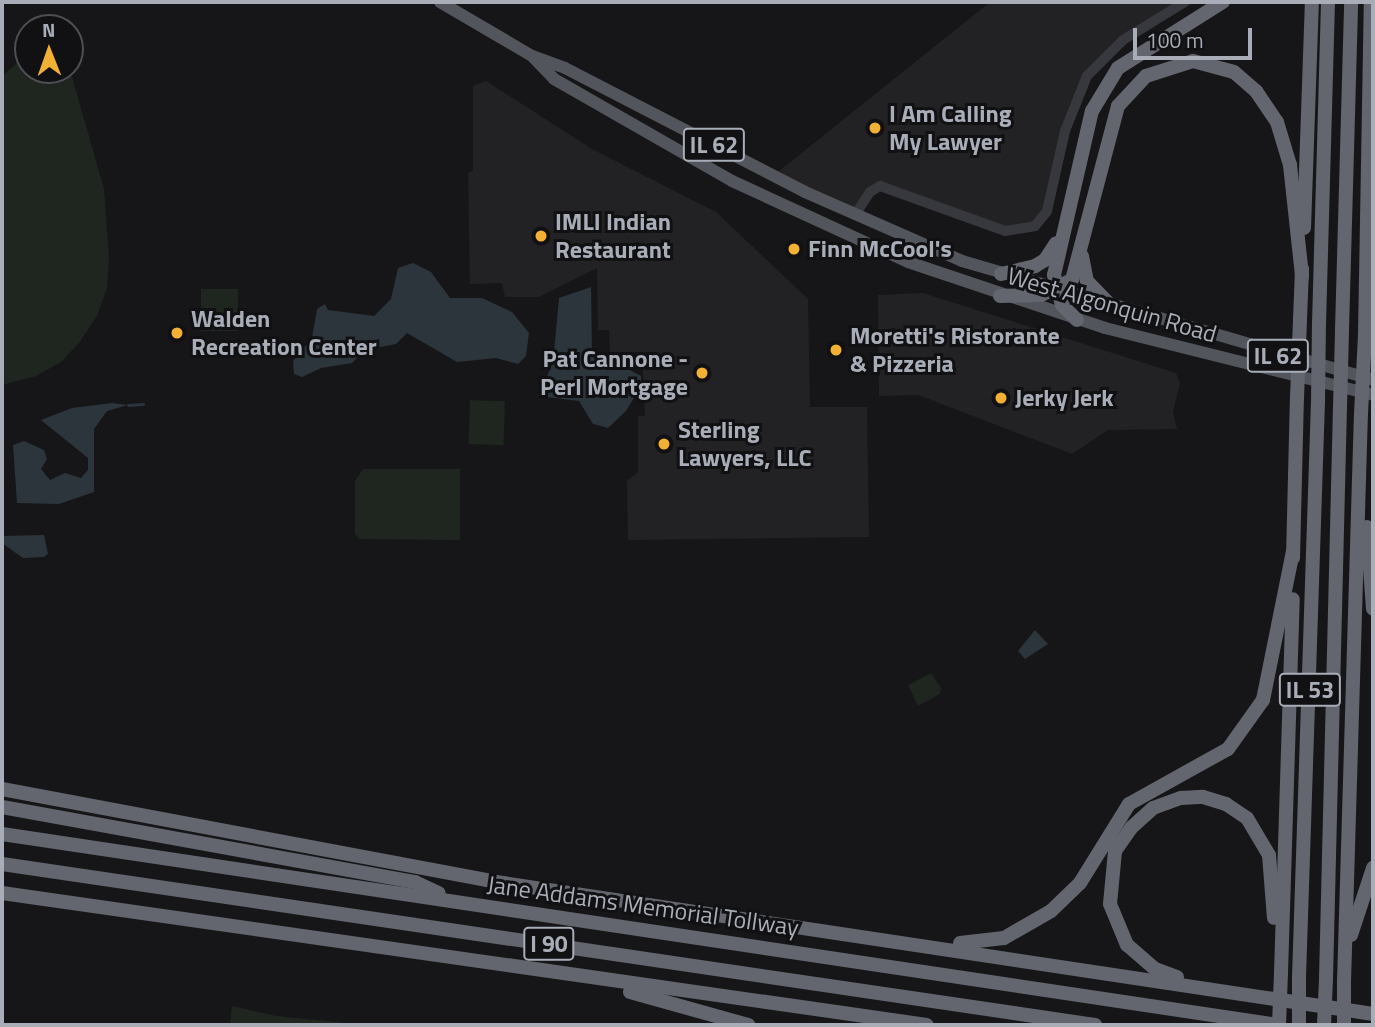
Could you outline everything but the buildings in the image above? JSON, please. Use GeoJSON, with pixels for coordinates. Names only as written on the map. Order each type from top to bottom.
{"type":"FeatureCollection","features":[{"type":"Feature","properties":{"kind":"highway"},"geometry":{"type":"LineString","coordinates":[[1077,320],[1062,305],[1056,291],[1054,275],[1092,111],[1110,78],[1139,52],[1223,2]]}},
{"type":"Feature","properties":{"kind":"highway","name":"IL 53"},"geometry":{"type":"LineString","coordinates":[[1281,970],[1311,2]]}},
{"type":"Feature","properties":{"kind":"highway","name":"IL 53"},"geometry":{"type":"LineString","coordinates":[[1299,1025],[1328,2]]}},
{"type":"Feature","properties":{"kind":"highway","name":"IL 53"},"geometry":{"type":"LineString","coordinates":[[1324,1025],[1351,2]]}},
{"type":"Feature","properties":{"kind":"highway","name":"IL 53"},"geometry":{"type":"LineString","coordinates":[[1346,949],[1365,335],[1371,2]]}},
{"type":"Feature","properties":{"kind":"highway"},"geometry":{"type":"LineString","coordinates":[[1000,296],[1056,291],[1072,280],[1111,120],[1123,98],[1157,71],[1202,61],[1223,66],[1242,78],[1277,122],[1290,165],[1302,276]]}},
{"type":"Feature","properties":{"kind":"highway"},"geometry":{"type":"LineString","coordinates":[[1001,274],[1028,270],[1045,260],[1067,215]]}},
{"type":"Feature","properties":{"kind":"highway"},"geometry":{"type":"LineString","coordinates":[[1081,251],[1087,281],[1112,307]]}},
{"type":"Feature","properties":{"kind":"highway"},"geometry":{"type":"LineString","coordinates":[[1365,335],[1373,288]]}},
{"type":"Feature","properties":{"kind":"highway"},"geometry":{"type":"LineString","coordinates":[[1359,471],[1373,608]]}},
{"type":"Feature","properties":{"kind":"highway"},"geometry":{"type":"LineString","coordinates":[[798,928],[869,928],[977,943],[1020,931],[1051,911],[1080,883],[1129,804],[1228,749],[1263,700],[1293,551]]}},
{"type":"Feature","properties":{"kind":"highway"},"geometry":{"type":"LineString","coordinates":[[2,789],[503,883],[1370,1013]]}},
{"type":"Feature","properties":{"kind":"highway"},"geometry":{"type":"LineString","coordinates":[[1228,993],[1155,970],[1128,945],[1114,920],[1109,890],[1115,851],[1137,821],[1162,803],[1193,797],[1216,800],[1253,824],[1271,864],[1274,943],[1281,970],[1279,1025]]}},
{"type":"Feature","properties":{"kind":"highway"},"geometry":{"type":"LineString","coordinates":[[2,807],[415,882],[457,901]]}},
{"type":"Feature","properties":{"kind":"highway","name":"Jane Addams Memorial Tollway"},"geometry":{"type":"LineString","coordinates":[[2,834],[1279,1025]]}},
{"type":"Feature","properties":{"kind":"highway","name":"Jane Addams Memorial Tollway"},"geometry":{"type":"LineString","coordinates":[[2,863],[1095,1025]]}},
{"type":"Feature","properties":{"kind":"highway"},"geometry":{"type":"LineString","coordinates":[[1344,1025],[1346,949],[1373,868]]}},
{"type":"Feature","properties":{"kind":"highway"},"geometry":{"type":"LineString","coordinates":[[2,893],[927,1025]]}},
{"type":"Feature","properties":{"kind":"highway"},"geometry":{"type":"LineString","coordinates":[[415,950],[656,998],[748,1025]]}},
{"type":"Feature","properties":{"kind":"main road","name":"IL 62"},"geometry":{"type":"LineString","coordinates":[[440,2],[532,56],[565,68],[855,215]]}},
{"type":"Feature","properties":{"kind":"main road","name":"West Algonquin Road"},"geometry":{"type":"LineString","coordinates":[[532,56],[554,79],[601,107],[732,181],[845,236],[1000,296],[1077,320],[1373,396]]}},
{"type":"Feature","properties":{"kind":"main road","name":"West Algonquin Road"},"geometry":{"type":"LineString","coordinates":[[855,215],[1001,274],[1373,380]]}},
{"type":"Feature","properties":{"kind":"street"},"geometry":{"type":"LineString","coordinates":[[855,215],[870,192],[880,186],[1005,231],[1035,226],[1047,211],[1065,131],[1087,76],[1124,40],[1185,2]]}},
{"type":"Feature","properties":{"kind":"shaded area"},"geometry":{"type":"Polygon","coordinates":[[[990,2],[1185,2],[1123,40],[1087,76],[1041,221],[1017,232],[880,186],[855,215],[773,176],[990,2]]]}},
{"type":"Feature","properties":{"kind":"shaded area"},"geometry":{"type":"Polygon","coordinates":[[[14,66],[14,84],[74,84],[104,189],[109,257],[107,288],[97,316],[79,343],[61,362],[36,376],[2,385],[2,76],[14,66]]]}},
{"type":"Feature","properties":{"kind":"shaded area"},"geometry":{"type":"Polygon","coordinates":[[[486,81],[592,149],[716,212],[808,299],[810,407],[867,407],[869,537],[628,540],[627,481],[638,472],[638,416],[645,416],[642,352],[610,352],[609,330],[598,330],[597,268],[539,297],[505,297],[502,283],[470,284],[468,173],[473,170],[473,86],[486,81]]]}},
{"type":"Feature","properties":{"kind":"shaded area"},"geometry":{"type":"Polygon","coordinates":[[[413,263],[431,272],[450,298],[482,298],[512,312],[529,333],[526,356],[518,364],[496,358],[457,362],[407,333],[396,344],[365,350],[352,363],[321,368],[302,377],[294,374],[293,361],[312,338],[317,309],[325,304],[328,310],[374,316],[391,299],[398,268],[413,263]]]}},
{"type":"Feature","properties":{"kind":"shaded area"},"geometry":{"type":"Polygon","coordinates":[[[591,287],[592,350],[641,376],[641,386],[626,411],[608,428],[593,424],[579,401],[538,396],[553,363],[559,298],[591,287]]]}},
{"type":"Feature","properties":{"kind":"shaded area"},"geometry":{"type":"Polygon","coordinates":[[[201,289],[238,289],[238,331],[201,331],[201,289]]]}},
{"type":"Feature","properties":{"kind":"shaded area"},"geometry":{"type":"Polygon","coordinates":[[[923,293],[1176,373],[1180,383],[1173,412],[1177,429],[1108,430],[1072,454],[918,395],[879,396],[878,295],[923,293]]]}},
{"type":"Feature","properties":{"kind":"shaded area"},"geometry":{"type":"Polygon","coordinates":[[[470,400],[505,401],[503,445],[468,444],[470,400]]]}},
{"type":"Feature","properties":{"kind":"shaded area"},"geometry":{"type":"Polygon","coordinates":[[[112,403],[128,405],[107,411],[94,429],[94,492],[59,504],[17,503],[13,445],[24,441],[44,450],[47,459],[41,469],[50,480],[65,473],[81,478],[88,470],[88,458],[41,420],[72,408],[112,403]]]}},
{"type":"Feature","properties":{"kind":"shaded area"},"geometry":{"type":"Polygon","coordinates":[[[363,469],[460,469],[460,540],[359,539],[355,534],[355,481],[363,469]]]}},
{"type":"Feature","properties":{"kind":"shaded area"},"geometry":{"type":"Polygon","coordinates":[[[44,535],[48,554],[44,557],[23,558],[2,543],[2,536],[44,535]]]}},
{"type":"Feature","properties":{"kind":"shaded area"},"geometry":{"type":"Polygon","coordinates":[[[1035,630],[1048,644],[1025,659],[1018,651],[1035,630]]]}},
{"type":"Feature","properties":{"kind":"shaded area"},"geometry":{"type":"Polygon","coordinates":[[[931,673],[941,688],[940,694],[918,706],[908,685],[931,673]]]}},
{"type":"Feature","properties":{"kind":"shaded area"},"geometry":{"type":"Polygon","coordinates":[[[232,1006],[276,1016],[367,1025],[230,1025],[232,1006]]]}},
{"type":"Feature","properties":{"kind":"waterway"},"geometry":{"type":"LineString","coordinates":[[128,405],[143,404]]}},
{"type":"Feature","properties":{"kind":"place","name":"I Am Calling My Lawyer"},"geometry":{"type":"Point","coordinates":[875,128]}},
{"type":"Feature","properties":{"kind":"place","name":"IMLI Indian Restaurant"},"geometry":{"type":"Point","coordinates":[541,236]}},
{"type":"Feature","properties":{"kind":"place","name":"Finn McCool's"},"geometry":{"type":"Point","coordinates":[794,249]}},
{"type":"Feature","properties":{"kind":"place","name":"Walden Recreation Center"},"geometry":{"type":"Point","coordinates":[177,333]}},
{"type":"Feature","properties":{"kind":"place","name":"Moretti's Ristorante & Pizzeria"},"geometry":{"type":"Point","coordinates":[836,350]}},
{"type":"Feature","properties":{"kind":"place","name":"Pat Cannone - Perl Mortgage"},"geometry":{"type":"Point","coordinates":[702,373]}},
{"type":"Feature","properties":{"kind":"place","name":"Jerky Jerk"},"geometry":{"type":"Point","coordinates":[1001,398]}},
{"type":"Feature","properties":{"kind":"place","name":"Sterling Lawyers, LLC"},"geometry":{"type":"Point","coordinates":[664,444]}}]}
